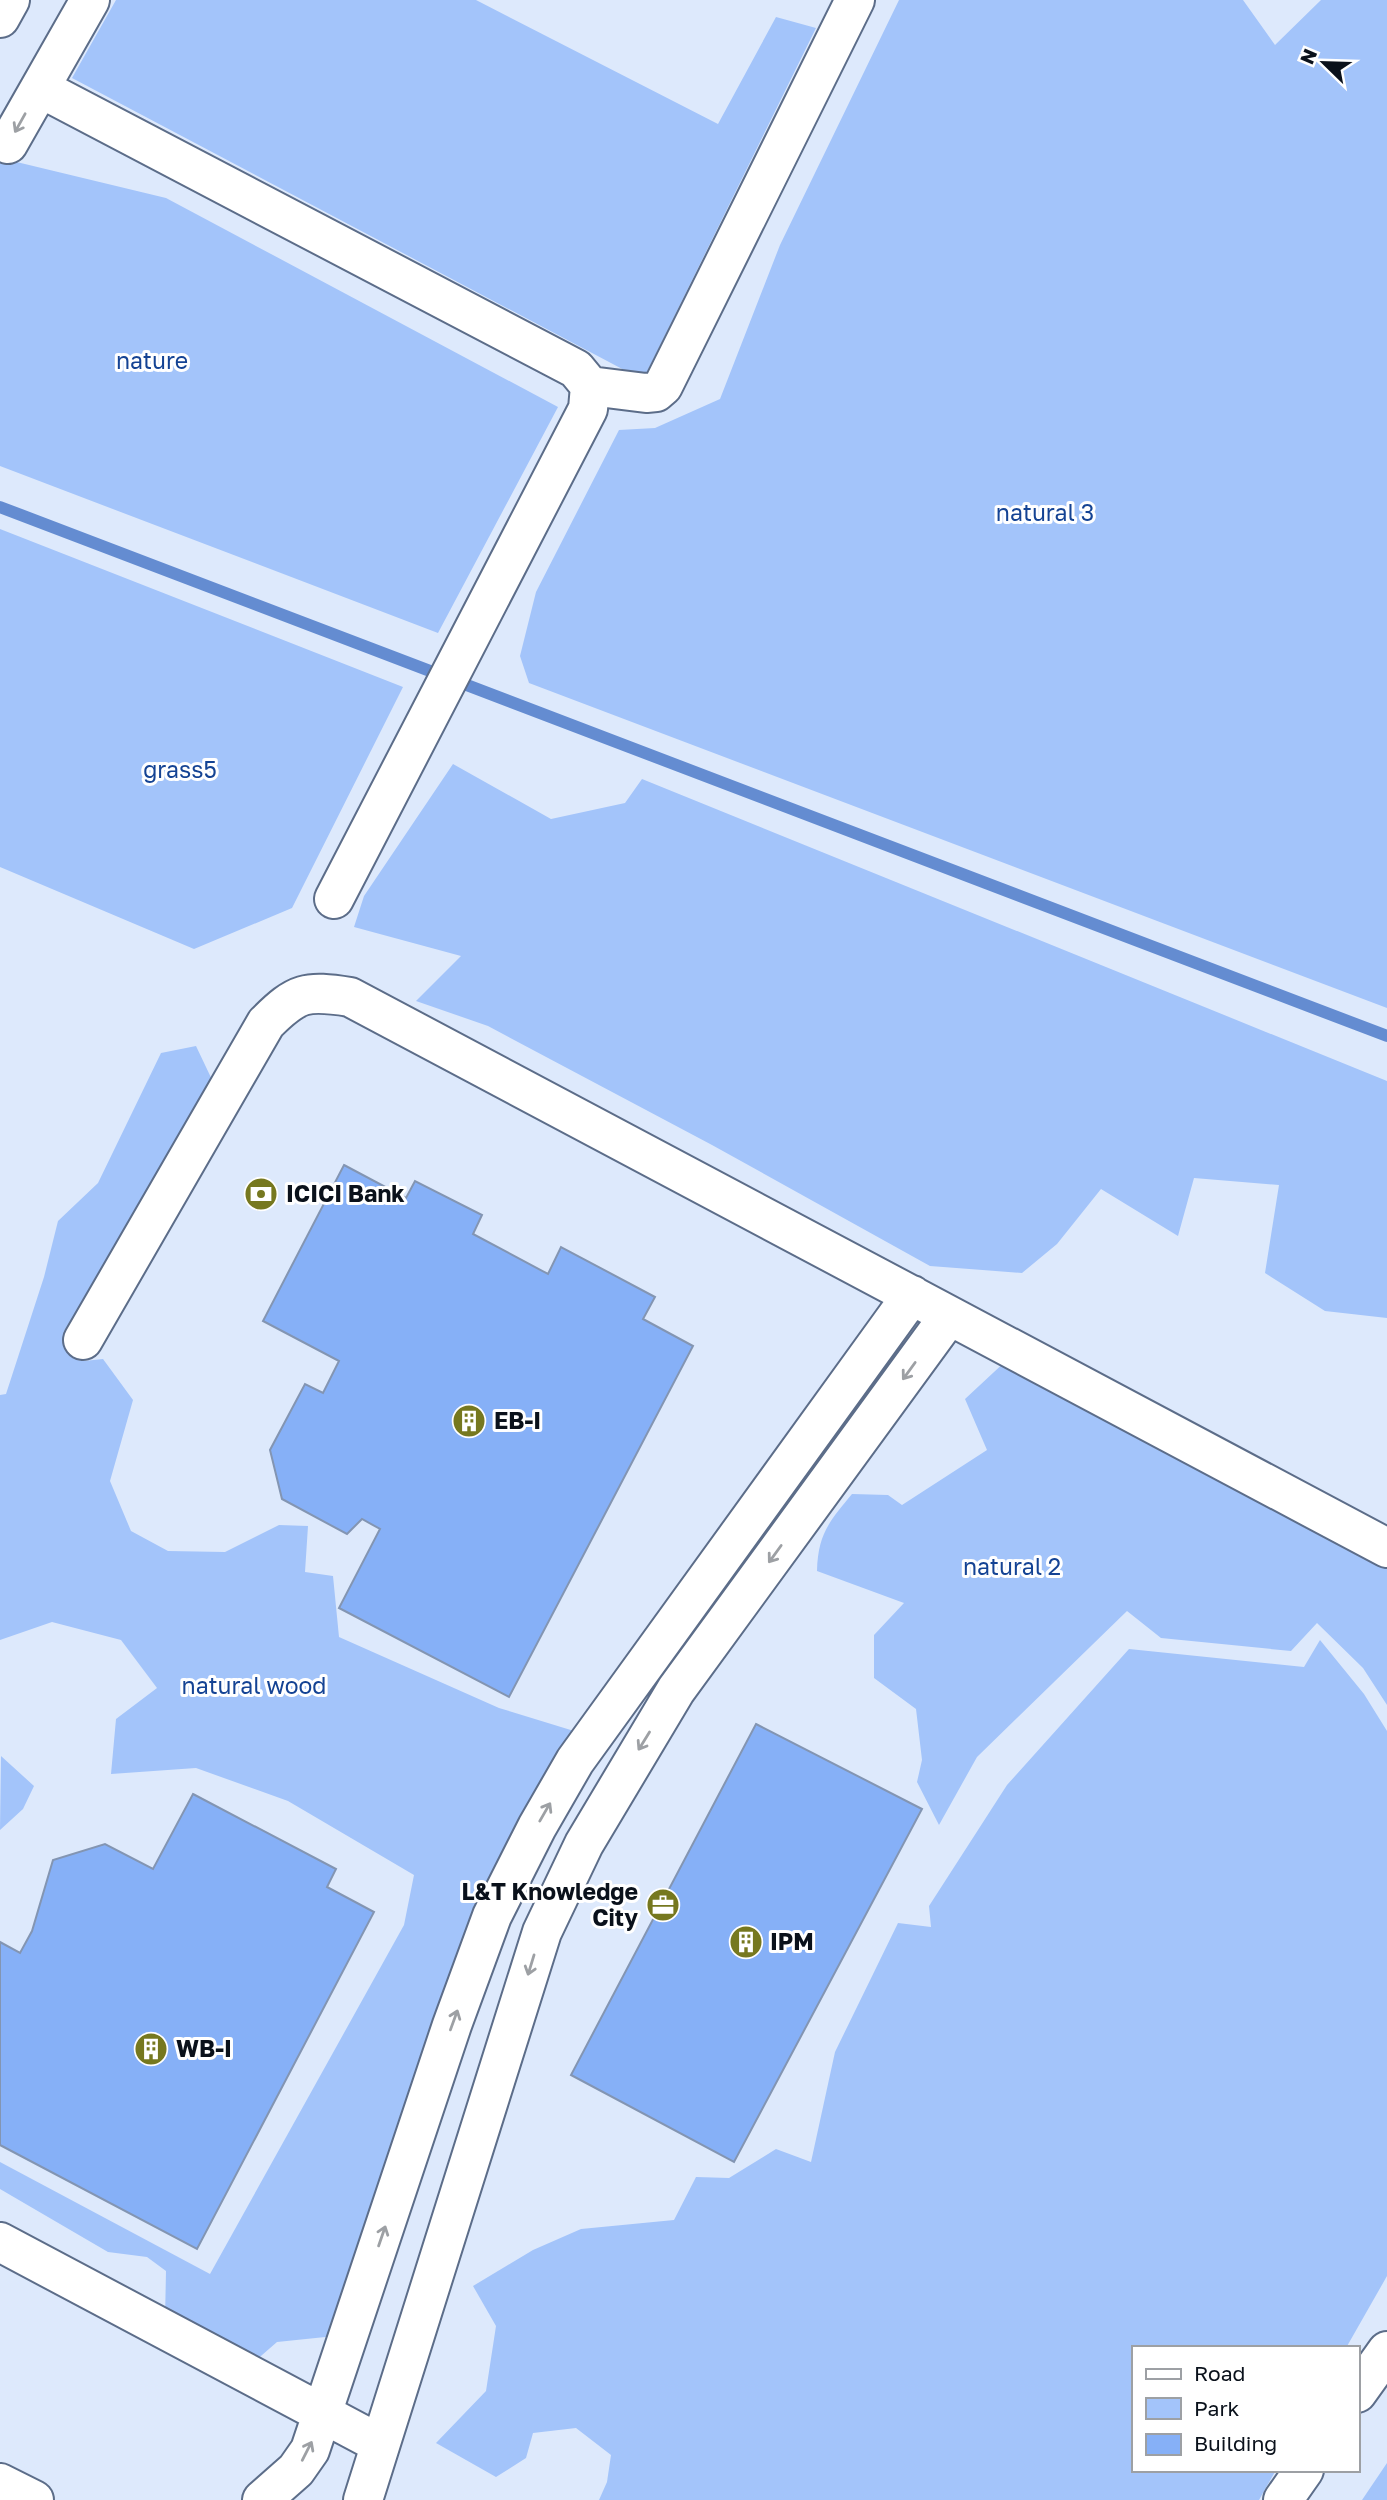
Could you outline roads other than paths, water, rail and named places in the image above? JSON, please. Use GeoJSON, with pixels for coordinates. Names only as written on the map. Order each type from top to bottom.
{"type":"FeatureCollection","features":[{"type":"Feature","properties":{"kind":"street"},"geometry":{"type":"LineString","coordinates":[[0,18],[10,0]]}},
{"type":"Feature","properties":{"kind":"street"},"geometry":{"type":"LineString","coordinates":[[0,139],[8,144],[90,0]]}},
{"type":"Feature","properties":{"kind":"street"},"geometry":{"type":"LineString","coordinates":[[40,88],[576,369],[590,386],[656,392],[663,386],[855,0]]}},
{"type":"Feature","properties":{"kind":"street"},"geometry":{"type":"LineString","coordinates":[[334,899],[588,409],[590,386]]}},
{"type":"Feature","properties":{"kind":"street"},"geometry":{"type":"LineString","coordinates":[[83,1340],[266,1023],[288,1000],[317,992],[349,997],[1387,1548]]}},
{"type":"Feature","properties":{"kind":"street"},"geometry":{"type":"LineString","coordinates":[[262,2500],[296,2470],[310,2450],[452,2025],[492,1916],[537,1827],[575,1761],[912,1296]]}},
{"type":"Feature","properties":{"kind":"street"},"geometry":{"type":"LineString","coordinates":[[363,2500],[542,1932],[584,1844],[676,1690],[949,1316]]}},
{"type":"Feature","properties":{"kind":"street"},"geometry":{"type":"LineString","coordinates":[[0,2242],[380,2444]]}},
{"type":"Feature","properties":{"kind":"street"},"geometry":{"type":"LineString","coordinates":[[1359,2390],[1387,2351]]}},
{"type":"Feature","properties":{"kind":"street"},"geometry":{"type":"LineString","coordinates":[[1283,2500],[1303,2472]]}},
{"type":"Feature","properties":{"kind":"street"},"geometry":{"type":"LineString","coordinates":[[0,2483],[34,2500]]}},
{"type":"Feature","properties":{"kind":"waterway"},"geometry":{"type":"LineString","coordinates":[[0,507],[1387,1036]]}},
{"type":"Feature","properties":{"kind":"place","name":"ICICI Bank"},"geometry":{"type":"Point","coordinates":[261,1194]}},
{"type":"Feature","properties":{"kind":"place","name":"EB-I"},"geometry":{"type":"Point","coordinates":[469,1421]}},
{"type":"Feature","properties":{"kind":"place","name":"L&T Knowledge City"},"geometry":{"type":"Point","coordinates":[663,1905]}},
{"type":"Feature","properties":{"kind":"place","name":"IPM"},"geometry":{"type":"Point","coordinates":[746,1942]}},
{"type":"Feature","properties":{"kind":"place","name":"WB-I"},"geometry":{"type":"Point","coordinates":[151,2049]}},
{"type":"Feature","properties":{"kind":"park label","name":"nature"},"geometry":{"type":"Point","coordinates":[152,361]}},
{"type":"Feature","properties":{"kind":"park label","name":"natural 3"},"geometry":{"type":"Point","coordinates":[1045,513]}},
{"type":"Feature","properties":{"kind":"park label","name":"grass5"},"geometry":{"type":"Point","coordinates":[180,770]}},
{"type":"Feature","properties":{"kind":"park label","name":"natural 2"},"geometry":{"type":"Point","coordinates":[1012,1567]}},
{"type":"Feature","properties":{"kind":"park label","name":"natural wood"},"geometry":{"type":"Point","coordinates":[254,1686]}}]}
